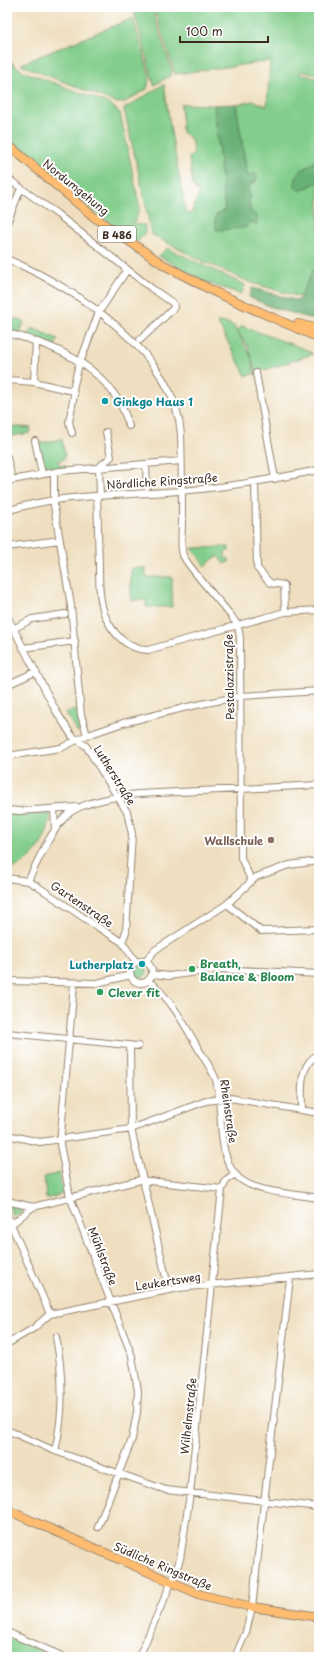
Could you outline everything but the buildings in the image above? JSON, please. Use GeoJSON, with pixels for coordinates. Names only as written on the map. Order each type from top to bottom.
{"type":"FeatureCollection","features":[{"type":"Feature","properties":{"kind":"main road","name":"Nordumgehung"},"geometry":{"type":"LineString","coordinates":[[7,144],[89,213],[132,245],[181,275],[241,305],[318,335]]}},
{"type":"Feature","properties":{"kind":"main road","name":"Südliche Ringstraße"},"geometry":{"type":"LineString","coordinates":[[7,1510],[211,1598],[252,1607],[319,1617]]}},
{"type":"Feature","properties":{"kind":"street"},"geometry":{"type":"LineString","coordinates":[[7,178],[57,214],[127,270],[174,305],[172,310],[140,340]]}},
{"type":"Feature","properties":{"kind":"street"},"geometry":{"type":"LineString","coordinates":[[7,223],[8,216],[21,188]]}},
{"type":"Feature","properties":{"kind":"street","name":"Pestalozzistraße"},"geometry":{"type":"LineString","coordinates":[[7,259],[39,274],[98,312],[135,344],[164,382],[178,417],[181,432],[183,554],[232,617],[238,626],[240,638],[241,858],[251,880]]}},
{"type":"Feature","properties":{"kind":"street"},"geometry":{"type":"LineString","coordinates":[[72,434],[69,422],[74,396],[73,389],[81,361],[98,312],[127,270]]}},
{"type":"Feature","properties":{"kind":"street"},"geometry":{"type":"LineString","coordinates":[[7,333],[36,342],[81,361],[95,371],[113,392],[129,426]]}},
{"type":"Feature","properties":{"kind":"street"},"geometry":{"type":"LineString","coordinates":[[34,382],[36,342]]}},
{"type":"Feature","properties":{"kind":"street"},"geometry":{"type":"LineString","coordinates":[[256,373],[275,479]]}},
{"type":"Feature","properties":{"kind":"street"},"geometry":{"type":"LineString","coordinates":[[7,380],[34,382],[68,390],[73,389]]}},
{"type":"Feature","properties":{"kind":"street"},"geometry":{"type":"LineString","coordinates":[[106,432],[114,466]]}},
{"type":"Feature","properties":{"kind":"street"},"geometry":{"type":"LineString","coordinates":[[35,441],[42,474]]}},
{"type":"Feature","properties":{"kind":"street"},"geometry":{"type":"LineString","coordinates":[[7,457],[10,481],[54,472],[181,461]]}},
{"type":"Feature","properties":{"kind":"street"},"geometry":{"type":"LineString","coordinates":[[99,467],[111,457]]}},
{"type":"Feature","properties":{"kind":"street"},"geometry":{"type":"LineString","coordinates":[[146,464],[147,487]]}},
{"type":"Feature","properties":{"kind":"street"},"geometry":{"type":"LineString","coordinates":[[99,467],[99,588],[102,605],[111,627],[123,641],[137,650],[148,650],[285,612],[319,610]]}},
{"type":"Feature","properties":{"kind":"street","name":"Nördliche Ringstraße"},"geometry":{"type":"LineString","coordinates":[[7,511],[54,500],[182,491],[275,479],[319,470]]}},
{"type":"Feature","properties":{"kind":"street"},"geometry":{"type":"LineString","coordinates":[[54,472],[54,500],[75,641],[81,715],[87,735]]}},
{"type":"Feature","properties":{"kind":"street"},"geometry":{"type":"LineString","coordinates":[[255,482],[258,568],[270,584],[284,585],[285,612]]}},
{"type":"Feature","properties":{"kind":"street"},"geometry":{"type":"LineString","coordinates":[[7,547],[60,540]]}},
{"type":"Feature","properties":{"kind":"street"},"geometry":{"type":"LineString","coordinates":[[13,628],[32,619],[65,614]]}},
{"type":"Feature","properties":{"kind":"street","name":"Lutherstraße"},"geometry":{"type":"LineString","coordinates":[[7,616],[56,711],[72,736],[86,746],[127,812],[132,834],[126,932],[122,942]]}},
{"type":"Feature","properties":{"kind":"street"},"geometry":{"type":"LineString","coordinates":[[23,648],[75,641]]}},
{"type":"Feature","properties":{"kind":"street"},"geometry":{"type":"LineString","coordinates":[[7,685],[36,672]]}},
{"type":"Feature","properties":{"kind":"street"},"geometry":{"type":"LineString","coordinates":[[7,756],[52,750],[87,735],[123,723],[187,707],[241,696],[319,691]]}},
{"type":"Feature","properties":{"kind":"street"},"geometry":{"type":"LineString","coordinates":[[7,810],[81,807],[118,797],[240,788],[319,785]]}},
{"type":"Feature","properties":{"kind":"street"},"geometry":{"type":"LineString","coordinates":[[28,881],[55,830],[68,814],[81,807]]}},
{"type":"Feature","properties":{"kind":"street"},"geometry":{"type":"LineString","coordinates":[[54,809],[55,830]]}},
{"type":"Feature","properties":{"kind":"street"},"geometry":{"type":"LineString","coordinates":[[145,962],[155,950],[227,904],[251,880],[289,865],[319,861]]}},
{"type":"Feature","properties":{"kind":"street","name":"Gartenstraße"},"geometry":{"type":"LineString","coordinates":[[7,878],[28,881],[122,942],[136,962]]}},
{"type":"Feature","properties":{"kind":"street"},"geometry":{"type":"LineString","coordinates":[[227,904],[261,932],[319,929]]}},
{"type":"Feature","properties":{"kind":"street"},"geometry":{"type":"LineString","coordinates":[[150,977],[151,967],[145,962],[136,962],[130,969],[131,976],[138,982],[150,977],[169,976],[218,969],[319,974]]}},
{"type":"Feature","properties":{"kind":"street"},"geometry":{"type":"LineString","coordinates":[[7,981],[74,984],[110,982],[131,976]]}},
{"type":"Feature","properties":{"kind":"street","name":"Rheinstraße"},"geometry":{"type":"LineString","coordinates":[[150,977],[169,999],[214,1076],[219,1098],[225,1154],[228,1165],[235,1174],[254,1186],[319,1198]]}},
{"type":"Feature","properties":{"kind":"street","name":"Mühlstraße"},"geometry":{"type":"LineString","coordinates":[[74,984],[60,1144],[70,1196],[132,1356],[138,1391],[134,1431],[120,1474],[98,1527]]}},
{"type":"Feature","properties":{"kind":"street"},"geometry":{"type":"LineString","coordinates":[[7,1033],[138,1046]]}},
{"type":"Feature","properties":{"kind":"street"},"geometry":{"type":"LineString","coordinates":[[130,1045],[131,1129],[168,1290]]}},
{"type":"Feature","properties":{"kind":"street"},"geometry":{"type":"LineString","coordinates":[[302,1110],[302,1075],[311,1060],[319,1054]]}},
{"type":"Feature","properties":{"kind":"street"},"geometry":{"type":"LineString","coordinates":[[7,1134],[37,1142],[131,1129],[206,1101],[219,1098],[230,1098],[319,1113]]}},
{"type":"Feature","properties":{"kind":"street"},"geometry":{"type":"LineString","coordinates":[[9,1226],[33,1207],[70,1196],[143,1180],[222,1189],[226,1181],[235,1174]]}},
{"type":"Feature","properties":{"kind":"street","name":"Wilhelmstraße"},"geometry":{"type":"LineString","coordinates":[[139,1657],[178,1566],[190,1494],[222,1189]]}},
{"type":"Feature","properties":{"kind":"street"},"geometry":{"type":"LineString","coordinates":[[7,1201],[33,1207]]}},
{"type":"Feature","properties":{"kind":"street"},"geometry":{"type":"LineString","coordinates":[[7,1215],[9,1226],[50,1314]]}},
{"type":"Feature","properties":{"kind":"street","name":"Leukertsweg"},"geometry":{"type":"LineString","coordinates":[[7,1344],[34,1328],[50,1314],[168,1290],[212,1284],[290,1278],[319,1274]]}},
{"type":"Feature","properties":{"kind":"street"},"geometry":{"type":"LineString","coordinates":[[235,1657],[246,1632],[252,1607],[290,1278]]}},
{"type":"Feature","properties":{"kind":"street"},"geometry":{"type":"LineString","coordinates":[[55,1451],[60,1430],[62,1382],[56,1337]]}},
{"type":"Feature","properties":{"kind":"street"},"geometry":{"type":"LineString","coordinates":[[7,1430],[55,1451],[166,1490],[190,1494],[319,1507]]}},
{"type":"Feature","properties":{"kind":"street"},"geometry":{"type":"LineString","coordinates":[[7,1632],[64,1657]]}},
{"type":"Feature","properties":{"kind":"green space"},"geometry":{"type":"Polygon","coordinates":[[[133,7],[319,7],[317,75],[300,71],[300,74],[319,79],[319,159],[299,172],[305,189],[319,181],[319,269],[313,271],[300,297],[249,282],[198,259],[151,234],[124,109],[164,84],[186,213],[191,214],[199,193],[193,186],[189,158],[194,153],[191,139],[182,132],[181,104],[214,105],[225,210],[217,214],[215,219],[250,211],[248,186],[256,182],[247,175],[236,104],[254,101],[267,106],[270,61],[175,74],[156,14],[154,15],[172,71],[170,76],[154,85],[133,7]]]}},
{"type":"Feature","properties":{"kind":"green space"},"geometry":{"type":"Polygon","coordinates":[[[133,18],[150,77],[147,89],[125,102],[117,103],[21,64],[133,18]]]}},
{"type":"Feature","properties":{"kind":"green space"},"geometry":{"type":"Polygon","coordinates":[[[7,56],[14,65],[25,72],[110,104],[120,113],[140,208],[134,224],[145,225],[145,233],[136,243],[69,192],[7,138],[7,56]]]}},
{"type":"Feature","properties":{"kind":"green space"},"geometry":{"type":"Polygon","coordinates":[[[236,104],[247,175],[256,174],[257,179],[248,186],[250,211],[257,216],[257,224],[250,222],[245,228],[216,230],[215,218],[217,214],[225,210],[214,105],[236,104]]]}},
{"type":"Feature","properties":{"kind":"green space"},"geometry":{"type":"Polygon","coordinates":[[[319,159],[319,181],[300,191],[295,187],[295,182],[299,173],[319,159]]]}},
{"type":"Feature","properties":{"kind":"green space"},"geometry":{"type":"Polygon","coordinates":[[[167,248],[245,285],[241,294],[202,281],[159,256],[167,248]]]}},
{"type":"Feature","properties":{"kind":"green space"},"geometry":{"type":"Polygon","coordinates":[[[319,269],[319,321],[271,307],[249,297],[252,288],[298,301],[313,270],[319,269]]]}},
{"type":"Feature","properties":{"kind":"green space"},"geometry":{"type":"Polygon","coordinates":[[[18,319],[24,322],[20,333],[7,330],[7,320],[18,319]]]}},
{"type":"Feature","properties":{"kind":"green space"},"geometry":{"type":"Polygon","coordinates":[[[217,322],[228,323],[234,326],[252,359],[254,374],[246,376],[217,322]]]}},
{"type":"Feature","properties":{"kind":"green space"},"geometry":{"type":"Polygon","coordinates":[[[242,326],[307,350],[313,354],[256,373],[248,347],[237,331],[242,326]]]}},
{"type":"Feature","properties":{"kind":"green space"},"geometry":{"type":"Polygon","coordinates":[[[32,328],[58,339],[55,346],[27,336],[32,328]]]}},
{"type":"Feature","properties":{"kind":"green space"},"geometry":{"type":"Polygon","coordinates":[[[7,426],[31,428],[30,433],[7,437],[7,426]]]}},
{"type":"Feature","properties":{"kind":"green space"},"geometry":{"type":"Polygon","coordinates":[[[62,439],[65,456],[64,459],[58,461],[60,466],[65,465],[66,469],[44,472],[37,444],[62,439]]]}},
{"type":"Feature","properties":{"kind":"green space"},"geometry":{"type":"Polygon","coordinates":[[[229,547],[229,551],[225,551],[225,558],[229,559],[229,562],[224,564],[219,557],[216,557],[205,566],[192,548],[229,547]]]}},
{"type":"Feature","properties":{"kind":"green space"},"geometry":{"type":"Polygon","coordinates":[[[131,568],[146,568],[146,577],[172,577],[172,607],[146,607],[146,600],[131,600],[131,568]]]}},
{"type":"Feature","properties":{"kind":"green space"},"geometry":{"type":"Polygon","coordinates":[[[78,710],[84,730],[77,732],[65,712],[78,710]]]}},
{"type":"Feature","properties":{"kind":"green space"},"geometry":{"type":"Polygon","coordinates":[[[7,814],[50,814],[47,832],[38,849],[24,863],[7,870],[7,814]]]}},
{"type":"Feature","properties":{"kind":"green space"},"geometry":{"type":"Polygon","coordinates":[[[143,965],[146,966],[146,976],[139,977],[136,976],[135,969],[136,966],[143,965]]]}},
{"type":"Feature","properties":{"kind":"green space"},"geometry":{"type":"Polygon","coordinates":[[[59,1173],[63,1194],[46,1199],[44,1177],[59,1173]]]}},
{"type":"Feature","properties":{"kind":"green space"},"geometry":{"type":"Polygon","coordinates":[[[9,1206],[24,1209],[14,1218],[9,1206]]]}},
{"type":"Feature","properties":{"kind":"green space"},"geometry":{"type":"Polygon","coordinates":[[[7,1635],[59,1657],[7,1657],[7,1635]]]}},
{"type":"Feature","properties":{"kind":"place","name":"Ginkgo Haus 1"},"geometry":{"type":"Point","coordinates":[105,401]}},
{"type":"Feature","properties":{"kind":"place","name":"Wallschule"},"geometry":{"type":"Point","coordinates":[271,840]}},
{"type":"Feature","properties":{"kind":"place","name":"Lutherplatz"},"geometry":{"type":"Point","coordinates":[142,964]}},
{"type":"Feature","properties":{"kind":"place","name":"Breath, Balance & Bloom"},"geometry":{"type":"Point","coordinates":[192,969]}},
{"type":"Feature","properties":{"kind":"place","name":"Clever fit"},"geometry":{"type":"Point","coordinates":[100,992]}}]}
